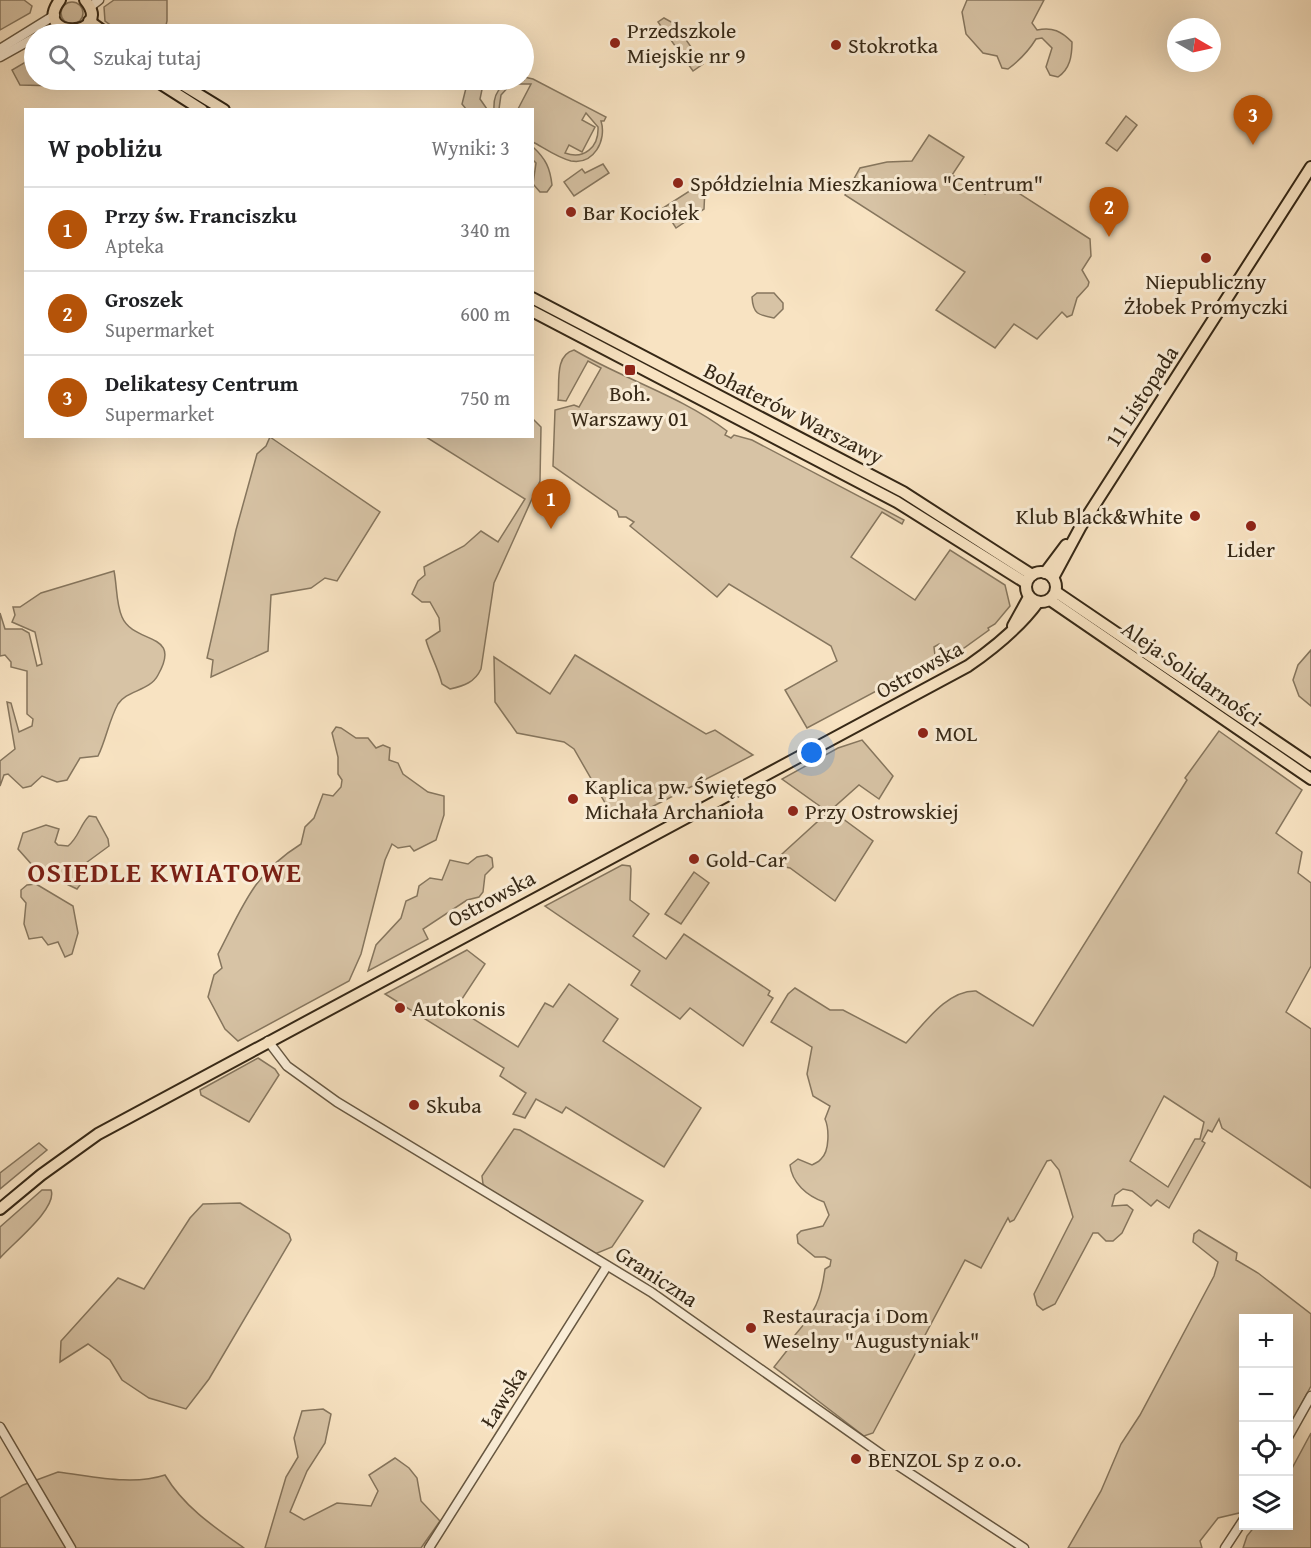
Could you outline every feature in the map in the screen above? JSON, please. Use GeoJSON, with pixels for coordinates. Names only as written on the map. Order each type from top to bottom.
{"type":"FeatureCollection","features":[{"type":"Feature","properties":{"kind":"main road"},"geometry":{"type":"LineString","coordinates":[[88,24],[91,2]]}},
{"type":"Feature","properties":{"kind":"main road"},"geometry":{"type":"LineString","coordinates":[[56,10],[66,24]]}},
{"type":"Feature","properties":{"kind":"main road"},"geometry":{"type":"LineString","coordinates":[[171,90],[199,108]]}},
{"type":"Feature","properties":{"kind":"main road"},"geometry":{"type":"LineString","coordinates":[[191,90],[221,108]]}},
{"type":"Feature","properties":{"kind":"main road","name":"11 Listopada"},"geometry":{"type":"LineString","coordinates":[[1049,575],[1311,167]]}},
{"type":"Feature","properties":{"kind":"main road","name":"Bohaterów Warszawy"},"geometry":{"type":"LineString","coordinates":[[534,299],[903,492],[1029,579]]}},
{"type":"Feature","properties":{"kind":"main road","name":"Bohaterów Warszawy"},"geometry":{"type":"LineString","coordinates":[[534,312],[897,502],[1029,579]]}},
{"type":"Feature","properties":{"kind":"main road"},"geometry":{"type":"LineString","coordinates":[[1049,575],[1053,596],[1034,600],[1029,579],[1049,575]]}},
{"type":"Feature","properties":{"kind":"main road","name":"Aleja Solidarności"},"geometry":{"type":"LineString","coordinates":[[1053,596],[1311,765]]}},
{"type":"Feature","properties":{"kind":"main road","name":"Aleja Solidarności"},"geometry":{"type":"LineString","coordinates":[[1053,596],[1311,780]]}},
{"type":"Feature","properties":{"kind":"main road","name":"Ostrowska"},"geometry":{"type":"LineString","coordinates":[[0,1209],[48,1169],[98,1134],[948,678],[990,650],[1008,634],[1034,600]]}},
{"type":"Feature","properties":{"kind":"street"},"geometry":{"type":"LineString","coordinates":[[48,24],[56,10]]}},
{"type":"Feature","properties":{"kind":"street"},"geometry":{"type":"LineString","coordinates":[[36,24],[56,10]]}},
{"type":"Feature","properties":{"kind":"street"},"geometry":{"type":"LineString","coordinates":[[0,49],[24,32]]}},
{"type":"Feature","properties":{"kind":"street"},"geometry":{"type":"LineString","coordinates":[[0,57],[24,44]]}},
{"type":"Feature","properties":{"kind":"street","name":"Graniczna"},"geometry":{"type":"LineString","coordinates":[[268,1041],[287,1066],[337,1102],[660,1298],[888,1459],[1024,1548]]}},
{"type":"Feature","properties":{"kind":"street","name":"Ławska"},"geometry":{"type":"LineString","coordinates":[[429,1548],[608,1266]]}},
{"type":"Feature","properties":{"kind":"street"},"geometry":{"type":"LineString","coordinates":[[1293,1428],[1311,1396]]}},
{"type":"Feature","properties":{"kind":"street"},"geometry":{"type":"LineString","coordinates":[[0,1427],[71,1548]]}},
{"type":"Feature","properties":{"kind":"street"},"geometry":{"type":"LineString","coordinates":[[1225,1548],[1239,1527]]}},
{"type":"Feature","properties":{"kind":"shaded area"},"geometry":{"type":"Polygon","coordinates":[[[0,0],[24,0],[32,6],[30,13],[0,30],[0,0]]]}},
{"type":"Feature","properties":{"kind":"shaded area"},"geometry":{"type":"Polygon","coordinates":[[[114,0],[167,0],[166,24],[109,24],[105,21],[104,7],[114,0]]]}},
{"type":"Feature","properties":{"kind":"shaded area"},"geometry":{"type":"Polygon","coordinates":[[[967,0],[1044,0],[1032,23],[1037,30],[1056,31],[1072,42],[1068,66],[1058,77],[1050,75],[1046,67],[1052,48],[1042,38],[1036,39],[1023,56],[1008,69],[1002,68],[997,56],[983,53],[966,34],[962,12],[967,0]]]}},
{"type":"Feature","properties":{"kind":"shaded area"},"geometry":{"type":"Polygon","coordinates":[[[68,2],[76,2],[83,9],[83,17],[76,24],[68,24],[61,17],[61,9],[68,2]]]}},
{"type":"Feature","properties":{"kind":"shaded area"},"geometry":{"type":"Polygon","coordinates":[[[664,18],[675,24],[703,64],[693,71],[658,22],[664,18]]]}},
{"type":"Feature","properties":{"kind":"shaded area"},"geometry":{"type":"Polygon","coordinates":[[[24,63],[24,85],[20,85],[12,70],[24,63]]]}},
{"type":"Feature","properties":{"kind":"shaded area"},"geometry":{"type":"Polygon","coordinates":[[[534,80],[606,117],[604,121],[601,121],[602,136],[597,150],[586,159],[579,161],[571,161],[556,155],[534,143],[534,108],[519,108],[528,90],[534,90],[534,80]],[[586,113],[582,120],[595,127],[582,152],[569,145],[565,153],[578,155],[584,153],[593,146],[598,127],[586,113]]]}},
{"type":"Feature","properties":{"kind":"shaded area"},"geometry":{"type":"Polygon","coordinates":[[[466,90],[482,90],[480,99],[486,108],[465,108],[462,104],[466,90]]]}},
{"type":"Feature","properties":{"kind":"shaded area"},"geometry":{"type":"Polygon","coordinates":[[[506,90],[501,95],[499,108],[494,108],[494,102],[498,91],[506,90]]]}},
{"type":"Feature","properties":{"kind":"shaded area"},"geometry":{"type":"Polygon","coordinates":[[[1126,116],[1137,125],[1117,151],[1106,143],[1126,116]]]}},
{"type":"Feature","properties":{"kind":"shaded area"},"geometry":{"type":"Polygon","coordinates":[[[929,135],[964,157],[952,175],[985,194],[1000,181],[1090,239],[1091,256],[1082,270],[1089,282],[1088,286],[1077,298],[1072,315],[1067,317],[1062,312],[1037,339],[1014,324],[995,348],[936,310],[965,272],[845,195],[860,168],[887,162],[912,161],[929,135]]]}},
{"type":"Feature","properties":{"kind":"shaded area"},"geometry":{"type":"Polygon","coordinates":[[[534,148],[549,169],[552,185],[547,192],[540,192],[534,185],[536,163],[534,148]]]}},
{"type":"Feature","properties":{"kind":"shaded area"},"geometry":{"type":"Polygon","coordinates":[[[603,164],[609,173],[574,196],[564,182],[582,169],[585,173],[603,164]]]}},
{"type":"Feature","properties":{"kind":"shaded area"},"geometry":{"type":"Polygon","coordinates":[[[702,183],[705,188],[704,209],[676,228],[663,208],[702,183]]]}},
{"type":"Feature","properties":{"kind":"shaded area"},"geometry":{"type":"Polygon","coordinates":[[[757,293],[774,293],[783,303],[783,309],[774,318],[757,313],[752,297],[757,293]]]}},
{"type":"Feature","properties":{"kind":"shaded area"},"geometry":{"type":"Polygon","coordinates":[[[574,350],[691,408],[727,431],[725,435],[731,438],[734,435],[752,440],[904,520],[902,524],[882,512],[851,557],[915,600],[950,550],[1005,585],[1010,606],[995,624],[988,628],[989,630],[939,666],[943,654],[939,644],[934,647],[935,656],[929,663],[807,728],[785,690],[837,661],[831,646],[729,584],[717,597],[630,526],[634,522],[626,517],[619,517],[617,511],[553,466],[555,410],[574,405],[579,407],[601,368],[588,361],[566,401],[558,400],[561,364],[563,358],[574,350]]]}},
{"type":"Feature","properties":{"kind":"shaded area"},"geometry":{"type":"Polygon","coordinates":[[[534,420],[541,427],[540,481],[494,583],[481,669],[469,683],[450,689],[442,684],[426,640],[440,631],[439,618],[430,602],[422,602],[412,594],[418,581],[425,575],[424,567],[464,546],[481,531],[498,542],[525,499],[428,438],[534,438],[534,420]]]}},
{"type":"Feature","properties":{"kind":"shaded area"},"geometry":{"type":"Polygon","coordinates":[[[271,438],[380,512],[337,581],[325,578],[311,588],[271,595],[268,651],[211,677],[213,660],[207,658],[236,530],[257,454],[271,438]]]}},
{"type":"Feature","properties":{"kind":"shaded area"},"geometry":{"type":"Polygon","coordinates":[[[114,571],[122,617],[128,626],[154,640],[165,651],[164,661],[158,675],[150,684],[122,699],[115,710],[98,756],[80,758],[67,780],[57,782],[42,776],[31,786],[23,788],[8,774],[4,775],[0,786],[0,761],[15,749],[7,702],[11,703],[19,732],[32,726],[33,719],[27,714],[27,671],[11,667],[11,662],[5,655],[0,656],[0,613],[5,629],[22,629],[29,633],[37,666],[42,664],[35,632],[12,622],[15,615],[13,607],[20,607],[41,593],[114,571]]]}},
{"type":"Feature","properties":{"kind":"shaded area"},"geometry":{"type":"Polygon","coordinates":[[[1311,650],[1311,706],[1299,696],[1293,680],[1298,665],[1311,650]]]}},
{"type":"Feature","properties":{"kind":"shaded area"},"geometry":{"type":"Polygon","coordinates":[[[575,655],[706,734],[715,730],[753,755],[638,814],[617,818],[612,815],[574,749],[564,742],[517,733],[495,702],[494,657],[550,694],[575,655]]]}},
{"type":"Feature","properties":{"kind":"shaded area"},"geometry":{"type":"Polygon","coordinates":[[[336,727],[356,738],[368,738],[376,748],[383,745],[390,748],[389,760],[398,763],[403,774],[428,792],[444,796],[444,815],[436,840],[414,851],[410,846],[398,848],[392,844],[385,860],[361,954],[349,981],[238,1041],[225,1029],[208,997],[214,975],[222,968],[218,954],[260,879],[285,855],[301,844],[305,827],[314,818],[323,794],[333,796],[341,787],[342,780],[338,774],[338,757],[332,733],[336,727]]]}},
{"type":"Feature","properties":{"kind":"shaded area"},"geometry":{"type":"Polygon","coordinates":[[[1219,731],[1302,790],[1276,833],[1302,852],[1298,873],[1311,883],[1311,966],[1286,1012],[1311,1029],[1311,1188],[1222,1128],[1219,1119],[1212,1132],[1208,1130],[1202,1141],[1205,1143],[1169,1208],[1157,1200],[1151,1206],[1132,1191],[1123,1189],[1115,1195],[1112,1206],[1127,1205],[1133,1210],[1122,1233],[1113,1241],[1106,1241],[1098,1233],[1093,1233],[1055,1304],[1043,1310],[1037,1305],[1034,1294],[1073,1217],[1059,1170],[1051,1160],[1047,1161],[1014,1220],[1010,1222],[1008,1218],[981,1268],[965,1260],[873,1433],[864,1436],[774,1367],[796,1339],[795,1335],[812,1312],[819,1297],[825,1269],[830,1266],[831,1260],[825,1257],[815,1257],[798,1243],[797,1235],[801,1231],[823,1226],[829,1215],[824,1202],[806,1192],[797,1183],[790,1165],[798,1159],[812,1165],[824,1155],[828,1139],[825,1119],[830,1106],[813,1096],[807,1074],[812,1047],[771,1022],[788,994],[795,988],[830,1010],[843,1010],[906,1043],[946,1002],[965,992],[976,991],[1033,1026],[1187,780],[1185,778],[1219,731]],[[1164,1096],[1130,1161],[1168,1187],[1195,1139],[1200,1139],[1204,1122],[1164,1096]]]}},
{"type":"Feature","properties":{"kind":"shaded area"},"geometry":{"type":"Polygon","coordinates":[[[862,740],[893,776],[879,799],[859,785],[831,810],[873,841],[835,901],[790,868],[771,864],[828,812],[782,779],[838,748],[862,740]]]}},
{"type":"Feature","properties":{"kind":"shaded area"},"geometry":{"type":"Polygon","coordinates":[[[89,816],[96,817],[108,839],[109,846],[79,868],[80,885],[77,889],[56,879],[48,872],[34,867],[18,849],[23,833],[46,825],[59,829],[55,842],[58,845],[68,846],[89,816]]]}},
{"type":"Feature","properties":{"kind":"shaded area"},"geometry":{"type":"Polygon","coordinates":[[[487,855],[492,858],[493,867],[485,875],[483,892],[479,897],[467,900],[423,929],[428,939],[368,971],[376,945],[401,918],[406,901],[417,896],[419,886],[430,878],[442,880],[450,860],[468,864],[477,857],[487,855]]]}},
{"type":"Feature","properties":{"kind":"shaded area"},"geometry":{"type":"Polygon","coordinates":[[[622,865],[630,866],[631,869],[630,900],[649,914],[633,936],[666,959],[684,934],[770,991],[768,995],[773,998],[743,1046],[690,1008],[680,1019],[631,985],[640,971],[545,906],[622,865]]]}},
{"type":"Feature","properties":{"kind":"shaded area"},"geometry":{"type":"Polygon","coordinates":[[[694,872],[709,883],[681,924],[665,914],[694,872]]]}},
{"type":"Feature","properties":{"kind":"shaded area"},"geometry":{"type":"Polygon","coordinates":[[[36,884],[73,906],[78,933],[72,954],[65,957],[58,942],[48,945],[42,937],[29,939],[24,924],[26,903],[21,897],[21,890],[27,885],[36,884]]]}},
{"type":"Feature","properties":{"kind":"shaded area"},"geometry":{"type":"Polygon","coordinates":[[[467,950],[485,964],[456,1008],[518,1047],[545,1003],[553,1007],[569,984],[618,1019],[603,1041],[701,1108],[664,1167],[566,1107],[562,1113],[536,1099],[525,1118],[513,1114],[526,1093],[500,1076],[504,1068],[385,994],[467,950]]]}},
{"type":"Feature","properties":{"kind":"shaded area"},"geometry":{"type":"Polygon","coordinates":[[[258,1058],[275,1069],[279,1075],[249,1122],[201,1095],[200,1090],[258,1058]]]}},
{"type":"Feature","properties":{"kind":"shaded area"},"geometry":{"type":"Polygon","coordinates":[[[514,1129],[520,1130],[643,1201],[612,1247],[595,1254],[490,1191],[483,1184],[482,1176],[514,1129]]]}},
{"type":"Feature","properties":{"kind":"shaded area"},"geometry":{"type":"Polygon","coordinates":[[[39,1143],[47,1150],[0,1189],[0,1173],[39,1143]]]}},
{"type":"Feature","properties":{"kind":"shaded area"},"geometry":{"type":"Polygon","coordinates":[[[42,1190],[51,1190],[48,1206],[33,1225],[0,1258],[0,1227],[42,1190]]]}},
{"type":"Feature","properties":{"kind":"shaded area"},"geometry":{"type":"Polygon","coordinates":[[[240,1203],[289,1234],[291,1240],[209,1379],[186,1409],[149,1398],[122,1380],[110,1360],[88,1344],[60,1362],[61,1341],[118,1278],[144,1289],[190,1218],[203,1204],[240,1203]]]}},
{"type":"Feature","properties":{"kind":"shaded area"},"geometry":{"type":"Polygon","coordinates":[[[1199,1230],[1237,1253],[1236,1260],[1258,1273],[1311,1314],[1311,1386],[1293,1420],[1293,1314],[1239,1314],[1239,1513],[1218,1518],[1200,1541],[1202,1548],[1068,1548],[1101,1491],[1121,1444],[1140,1415],[1214,1276],[1218,1262],[1193,1242],[1194,1234],[1199,1230]]]}},
{"type":"Feature","properties":{"kind":"shaded area"},"geometry":{"type":"Polygon","coordinates":[[[323,1409],[331,1414],[325,1443],[307,1471],[290,1512],[304,1520],[337,1503],[371,1506],[378,1491],[369,1475],[395,1458],[409,1468],[417,1478],[421,1501],[440,1521],[421,1548],[265,1548],[286,1477],[298,1457],[294,1438],[302,1411],[323,1409]]]}},
{"type":"Feature","properties":{"kind":"shaded area"},"geometry":{"type":"Polygon","coordinates":[[[1311,1433],[1311,1548],[1243,1548],[1252,1530],[1293,1530],[1293,1467],[1311,1433]]]}},
{"type":"Feature","properties":{"kind":"shaded area"},"geometry":{"type":"Polygon","coordinates":[[[58,1472],[126,1480],[165,1475],[190,1507],[244,1548],[0,1548],[0,1498],[23,1485],[58,1472]]]}},
{"type":"Feature","properties":{"kind":"place","name":"Przedszkole Miejskie nr 9"},"geometry":{"type":"Point","coordinates":[615,43]}},
{"type":"Feature","properties":{"kind":"place","name":"Stokrotka"},"geometry":{"type":"Point","coordinates":[836,45]}},
{"type":"Feature","properties":{"kind":"place","name":"Delikatesy Centrum"},"geometry":{"type":"Point","coordinates":[1253,145]}},
{"type":"Feature","properties":{"kind":"place","name":"Spółdzielnia Mieszkaniowa \"Centrum\""},"geometry":{"type":"Point","coordinates":[678,183]}},
{"type":"Feature","properties":{"kind":"place","name":"Bar Kociołek"},"geometry":{"type":"Point","coordinates":[571,212]}},
{"type":"Feature","properties":{"kind":"place","name":"Groszek"},"geometry":{"type":"Point","coordinates":[1109,237]}},
{"type":"Feature","properties":{"kind":"place","name":"Niepubliczny Żłobek Promyczki"},"geometry":{"type":"Point","coordinates":[1206,258]}},
{"type":"Feature","properties":{"kind":"place","name":"Boh. Warszawy 01"},"geometry":{"type":"Point","coordinates":[630,370]}},
{"type":"Feature","properties":{"kind":"place","name":"Klub Black&White"},"geometry":{"type":"Point","coordinates":[1195,516]}},
{"type":"Feature","properties":{"kind":"place","name":"Lider"},"geometry":{"type":"Point","coordinates":[1251,526]}},
{"type":"Feature","properties":{"kind":"place","name":"Przy św. Franciszku"},"geometry":{"type":"Point","coordinates":[551,529]}},
{"type":"Feature","properties":{"kind":"place","name":"MOL"},"geometry":{"type":"Point","coordinates":[923,733]}},
{"type":"Feature","properties":{"kind":"place","name":"Kaplica pw. Świętego Michała Archanioła"},"geometry":{"type":"Point","coordinates":[573,799]}},
{"type":"Feature","properties":{"kind":"place","name":"Przy Ostrowskiej"},"geometry":{"type":"Point","coordinates":[793,811]}},
{"type":"Feature","properties":{"kind":"place","name":"Gold-Car"},"geometry":{"type":"Point","coordinates":[694,859]}},
{"type":"Feature","properties":{"kind":"place","name":"Autokonis"},"geometry":{"type":"Point","coordinates":[400,1008]}},
{"type":"Feature","properties":{"kind":"place","name":"Skuba"},"geometry":{"type":"Point","coordinates":[414,1105]}},
{"type":"Feature","properties":{"kind":"place","name":"Restauracja i Dom Weselny \"Augustyniak\""},"geometry":{"type":"Point","coordinates":[751,1328]}},
{"type":"Feature","properties":{"kind":"place","name":"BENZOL Sp z o.o."},"geometry":{"type":"Point","coordinates":[856,1459]}},
{"type":"Feature","properties":{"kind":"district","name":"OSIEDLE KWIATOWE"},"geometry":{"type":"Point","coordinates":[165,871]}}]}
